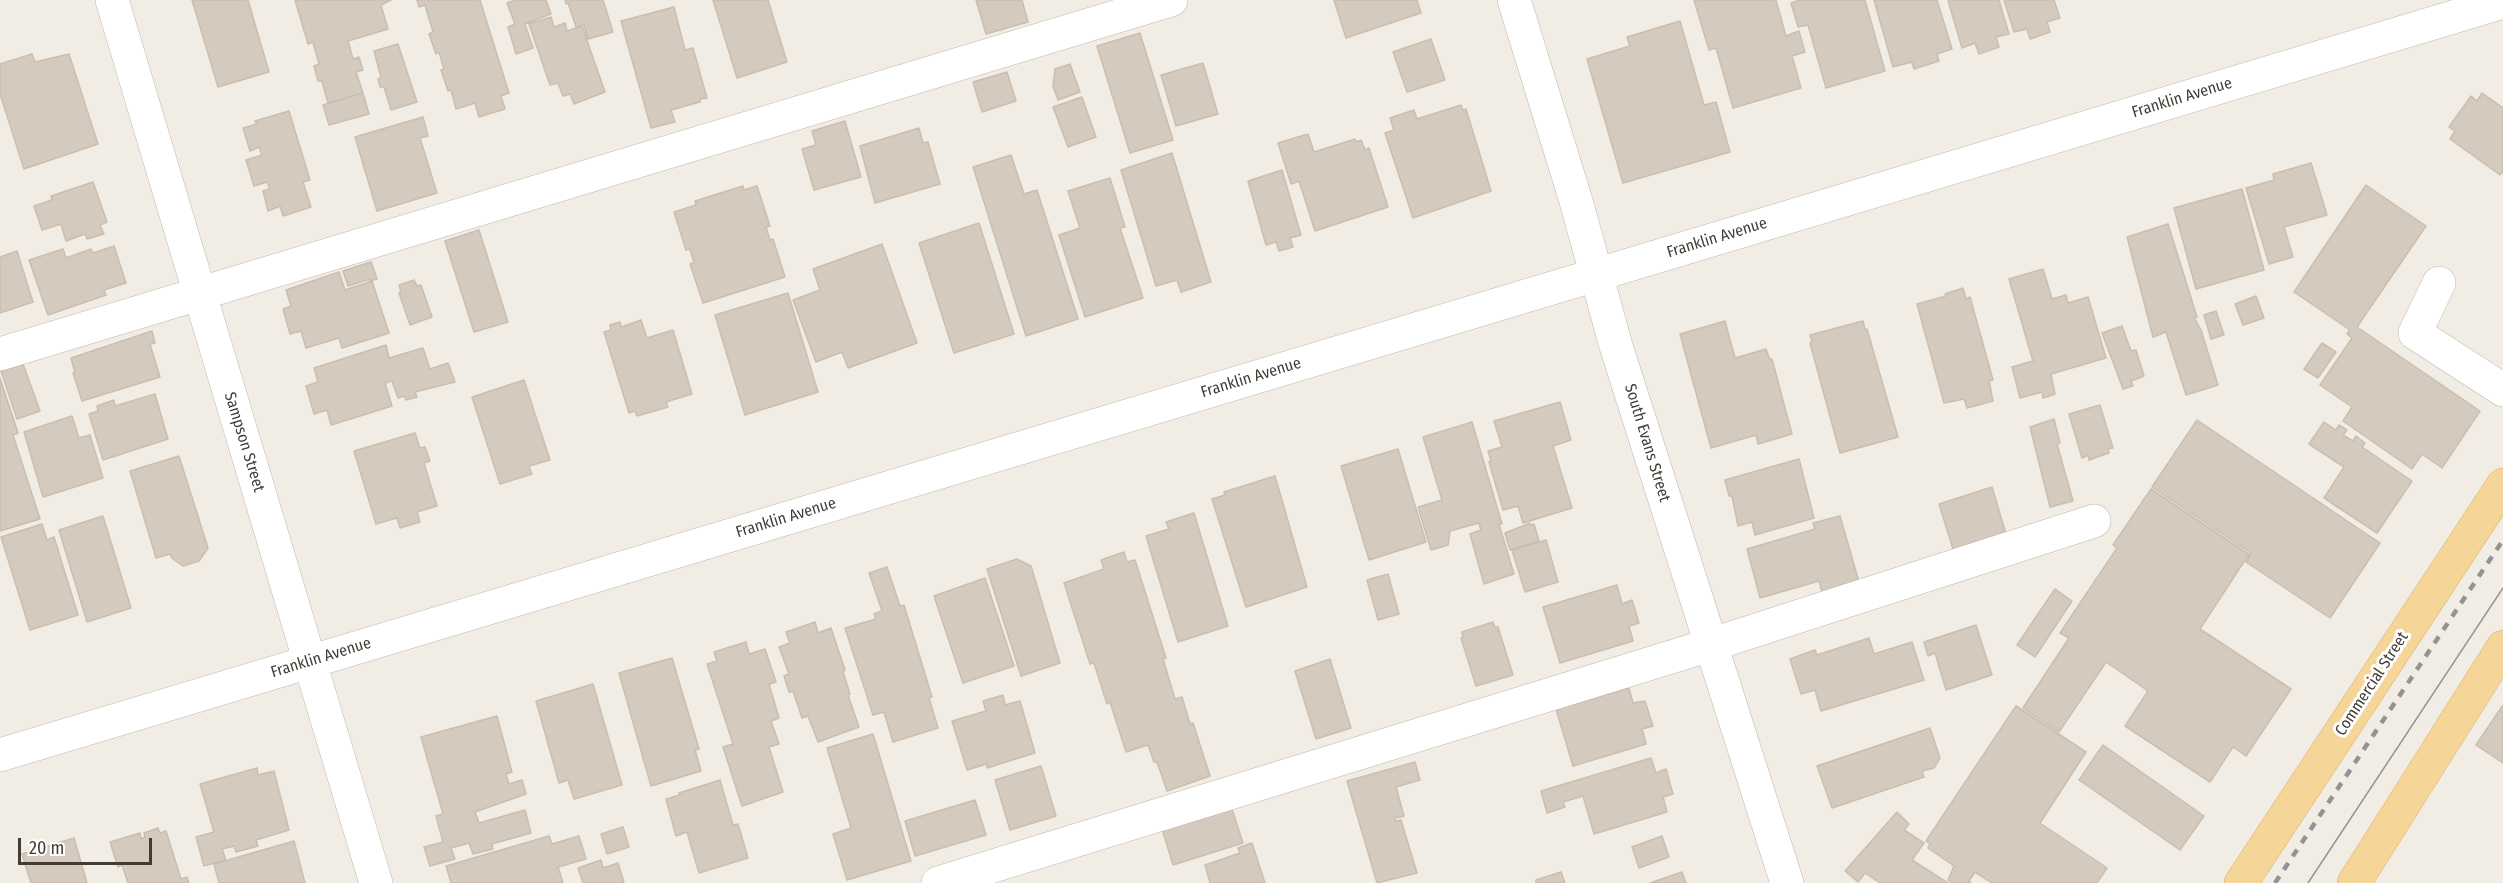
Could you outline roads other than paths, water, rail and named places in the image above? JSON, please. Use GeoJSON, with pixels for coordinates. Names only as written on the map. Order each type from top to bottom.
{"type":"FeatureCollection","features":[{"type":"Feature","properties":{"kind":"main road","name":"Commercial Street"},"geometry":{"type":"LineString","coordinates":[[2241,883],[2503,485]]}},
{"type":"Feature","properties":{"kind":"main road"},"geometry":{"type":"LineString","coordinates":[[2354,883],[2503,647]]}},
{"type":"Feature","properties":{"kind":"street","name":"Sampson Street"},"geometry":{"type":"LineString","coordinates":[[112,0],[376,883]]}},
{"type":"Feature","properties":{"kind":"street"},"geometry":{"type":"LineString","coordinates":[[0,354],[1171,0]]}},
{"type":"Feature","properties":{"kind":"street","name":"South Evans Street"},"geometry":{"type":"LineString","coordinates":[[1514,0],[1576,201],[1595,275],[1786,883]]}},
{"type":"Feature","properties":{"kind":"street","name":"Franklin Avenue"},"geometry":{"type":"LineString","coordinates":[[0,754],[2503,2]]}},
{"type":"Feature","properties":{"kind":"street"},"geometry":{"type":"LineString","coordinates":[[2439,283],[2415,333],[2503,390]]}},
{"type":"Feature","properties":{"kind":"street"},"geometry":{"type":"LineString","coordinates":[[938,883],[1710,645],[2094,521]]}},
{"type":"Feature","properties":{"kind":"tram line"},"geometry":{"type":"LineString","coordinates":[[2308,883],[2503,588]]}},
{"type":"Feature","properties":{"kind":"railway"},"geometry":{"type":"LineString","coordinates":[[2275,883],[2503,540]]}}]}
